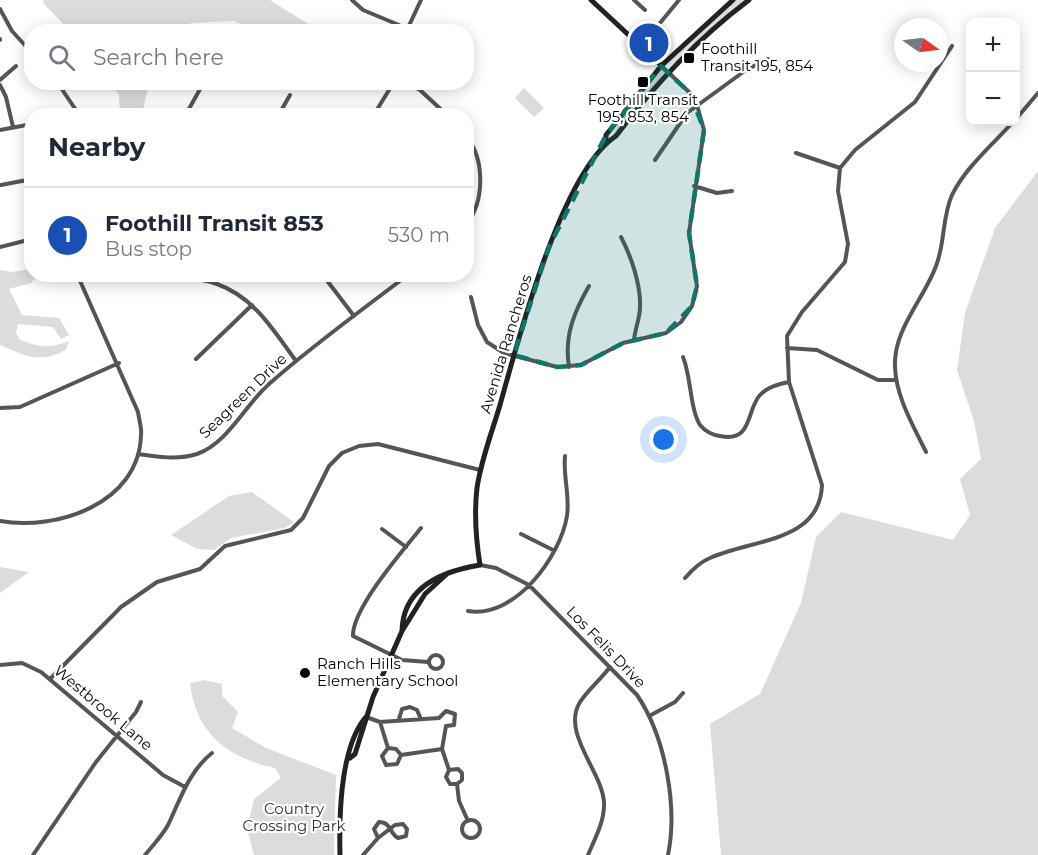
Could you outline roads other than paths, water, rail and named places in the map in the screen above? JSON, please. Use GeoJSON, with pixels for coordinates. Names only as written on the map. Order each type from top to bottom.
{"type":"FeatureCollection","features":[{"type":"Feature","properties":{"kind":"main road"},"geometry":{"type":"LineString","coordinates":[[591,0],[668,72]]}},
{"type":"Feature","properties":{"kind":"main road","name":"Avenida Rancheros"},"geometry":{"type":"LineString","coordinates":[[606,142],[606,135],[661,66],[733,0]]}},
{"type":"Feature","properties":{"kind":"main road","name":"Avenida Rancheros"},"geometry":{"type":"LineString","coordinates":[[480,566],[476,510],[481,471],[534,290],[561,219],[574,192],[606,142],[616,136],[686,52],[749,0]]}},
{"type":"Feature","properties":{"kind":"main road"},"geometry":{"type":"LineString","coordinates":[[340,855],[340,804],[350,758],[355,754],[365,727],[366,717],[402,631],[425,594],[448,573],[480,566]]}},
{"type":"Feature","properties":{"kind":"street"},"geometry":{"type":"LineString","coordinates":[[352,0],[372,15],[394,24]]}},
{"type":"Feature","properties":{"kind":"street"},"geometry":{"type":"LineString","coordinates":[[409,24],[421,0]]}},
{"type":"Feature","properties":{"kind":"street"},"geometry":{"type":"LineString","coordinates":[[635,0],[645,10]]}},
{"type":"Feature","properties":{"kind":"street"},"geometry":{"type":"LineString","coordinates":[[651,34],[679,0]]}},
{"type":"Feature","properties":{"kind":"street"},"geometry":{"type":"LineString","coordinates":[[0,9],[12,31],[24,44]]}},
{"type":"Feature","properties":{"kind":"street"},"geometry":{"type":"LineString","coordinates":[[685,579],[696,566],[710,558],[790,533],[814,516],[822,502],[822,485],[789,382],[787,336],[792,325],[844,262],[848,244],[838,191],[840,168],[855,150],[915,102],[952,46]]}},
{"type":"Feature","properties":{"kind":"street"},"geometry":{"type":"LineString","coordinates":[[655,160],[679,123],[697,105],[746,70],[768,58]]}},
{"type":"Feature","properties":{"kind":"street"},"geometry":{"type":"LineString","coordinates":[[0,80],[16,66]]}},
{"type":"Feature","properties":{"kind":"street"},"geometry":{"type":"LineString","coordinates":[[471,297],[478,325],[487,342],[504,353],[545,364],[569,367],[581,364],[613,347],[666,333],[681,322],[692,306],[697,286],[689,233],[694,186],[704,130],[697,105],[690,93],[668,72]]}},
{"type":"Feature","properties":{"kind":"street"},"geometry":{"type":"LineString","coordinates":[[0,85],[6,97],[13,127]]}},
{"type":"Feature","properties":{"kind":"street"},"geometry":{"type":"LineString","coordinates":[[62,90],[75,108]]}},
{"type":"Feature","properties":{"kind":"street"},"geometry":{"type":"LineString","coordinates":[[189,108],[200,90]]}},
{"type":"Feature","properties":{"kind":"street"},"geometry":{"type":"LineString","coordinates":[[378,108],[389,90]]}},
{"type":"Feature","properties":{"kind":"street"},"geometry":{"type":"LineString","coordinates":[[420,90],[439,108]]}},
{"type":"Feature","properties":{"kind":"street"},"geometry":{"type":"LineString","coordinates":[[1020,113],[1038,93]]}},
{"type":"Feature","properties":{"kind":"street"},"geometry":{"type":"LineString","coordinates":[[283,108],[290,95]]}},
{"type":"Feature","properties":{"kind":"street"},"geometry":{"type":"LineString","coordinates":[[0,130],[24,125]]}},
{"type":"Feature","properties":{"kind":"street"},"geometry":{"type":"LineString","coordinates":[[926,452],[905,408],[897,380],[897,350],[903,332],[936,267],[952,196],[962,180],[1009,126]]}},
{"type":"Feature","properties":{"kind":"street"},"geometry":{"type":"LineString","coordinates":[[474,151],[478,158],[480,176],[479,199],[474,209]]}},
{"type":"Feature","properties":{"kind":"street"},"geometry":{"type":"LineString","coordinates":[[796,153],[840,168]]}},
{"type":"Feature","properties":{"kind":"street"},"geometry":{"type":"LineString","coordinates":[[0,184],[24,181]]}},
{"type":"Feature","properties":{"kind":"street"},"geometry":{"type":"LineString","coordinates":[[694,186],[717,193],[732,191]]}},
{"type":"Feature","properties":{"kind":"street"},"geometry":{"type":"LineString","coordinates":[[621,237],[628,251],[639,295],[634,340]]}},
{"type":"Feature","properties":{"kind":"street"},"geometry":{"type":"LineString","coordinates":[[0,247],[24,241]]}},
{"type":"Feature","properties":{"kind":"street"},"geometry":{"type":"LineString","coordinates":[[0,521],[20,524],[48,523],[75,516],[98,504],[115,490],[129,472],[138,454],[141,435],[138,412],[119,363],[81,282]]}},
{"type":"Feature","properties":{"kind":"street"},"geometry":{"type":"LineString","coordinates":[[208,282],[217,284],[252,305],[296,361]]}},
{"type":"Feature","properties":{"kind":"street"},"geometry":{"type":"LineString","coordinates":[[328,282],[354,316]]}},
{"type":"Feature","properties":{"kind":"street","name":"Seagreen Drive"},"geometry":{"type":"LineString","coordinates":[[138,454],[178,457],[197,454],[214,444],[253,399],[296,361],[399,282]]}},
{"type":"Feature","properties":{"kind":"street"},"geometry":{"type":"LineString","coordinates":[[569,367],[569,332],[576,309],[589,286]]}},
{"type":"Feature","properties":{"kind":"street"},"geometry":{"type":"LineString","coordinates":[[196,359],[252,305]]}},
{"type":"Feature","properties":{"kind":"street"},"geometry":{"type":"LineString","coordinates":[[787,348],[816,350],[878,380],[897,380]]}},
{"type":"Feature","properties":{"kind":"street"},"geometry":{"type":"LineString","coordinates":[[683,357],[700,425],[712,435],[726,438],[737,435],[746,428],[754,402],[761,393],[773,386],[789,382]]}},
{"type":"Feature","properties":{"kind":"street"},"geometry":{"type":"LineString","coordinates":[[0,408],[20,406],[119,363]]}},
{"type":"Feature","properties":{"kind":"street"},"geometry":{"type":"LineString","coordinates":[[50,679],[122,607],[157,582],[200,569],[225,546],[291,530],[303,518],[329,466],[342,453],[359,446],[378,444],[481,471]]}},
{"type":"Feature","properties":{"kind":"street"},"geometry":{"type":"LineString","coordinates":[[468,610],[483,612],[508,602],[546,567],[567,515],[565,456]]}},
{"type":"Feature","properties":{"kind":"street"},"geometry":{"type":"LineString","coordinates":[[422,528],[381,580],[352,627],[353,636],[402,660],[428,662]]}},
{"type":"Feature","properties":{"kind":"street"},"geometry":{"type":"LineString","coordinates":[[382,529],[406,546]]}},
{"type":"Feature","properties":{"kind":"street"},"geometry":{"type":"LineString","coordinates":[[521,534],[554,550]]}},
{"type":"Feature","properties":{"kind":"street","name":"Los Felis Drive"},"geometry":{"type":"LineString","coordinates":[[480,566],[496,568],[529,585],[637,695],[651,715],[662,748],[671,815],[672,835],[668,855]]}},
{"type":"Feature","properties":{"kind":"street","name":"Westbrook Lane"},"geometry":{"type":"LineString","coordinates":[[0,665],[22,663],[50,679],[163,775],[185,786]]}},
{"type":"Feature","properties":{"kind":"street"},"geometry":{"type":"LineString","coordinates":[[588,855],[603,820],[604,802],[600,781],[577,735],[574,719],[579,703],[610,668]]}},
{"type":"Feature","properties":{"kind":"street"},"geometry":{"type":"LineString","coordinates":[[651,715],[675,702],[683,693]]}},
{"type":"Feature","properties":{"kind":"street"},"geometry":{"type":"LineString","coordinates":[[33,855],[96,762],[117,737],[141,702]]}},
{"type":"Feature","properties":{"kind":"street"},"geometry":{"type":"LineString","coordinates":[[399,719],[402,709],[410,707],[417,710],[420,717]]}},
{"type":"Feature","properties":{"kind":"street"},"geometry":{"type":"LineString","coordinates":[[439,718],[446,711],[455,714],[454,724],[446,726]]}},
{"type":"Feature","properties":{"kind":"street"},"geometry":{"type":"LineString","coordinates":[[366,717],[380,722],[420,717],[439,718],[446,726]]}},
{"type":"Feature","properties":{"kind":"street"},"geometry":{"type":"LineString","coordinates":[[380,722],[388,748]]}},
{"type":"Feature","properties":{"kind":"street"},"geometry":{"type":"LineString","coordinates":[[446,726],[442,749],[450,770],[447,781],[457,784]]}},
{"type":"Feature","properties":{"kind":"street"},"geometry":{"type":"LineString","coordinates":[[388,748],[382,756],[386,765],[397,764],[401,756]]}},
{"type":"Feature","properties":{"kind":"street"},"geometry":{"type":"LineString","coordinates":[[388,748],[396,749],[401,756]]}},
{"type":"Feature","properties":{"kind":"street"},"geometry":{"type":"LineString","coordinates":[[401,756],[442,749]]}},
{"type":"Feature","properties":{"kind":"street"},"geometry":{"type":"LineString","coordinates":[[145,855],[166,828],[185,786],[201,761],[212,753]]}},
{"type":"Feature","properties":{"kind":"street"},"geometry":{"type":"LineString","coordinates":[[450,770],[458,769],[462,773],[462,780],[457,784]]}},
{"type":"Feature","properties":{"kind":"street"},"geometry":{"type":"LineString","coordinates":[[457,784],[459,801],[468,821]]}},
{"type":"Feature","properties":{"kind":"street"},"geometry":{"type":"LineString","coordinates":[[468,821],[474,821],[479,825],[479,832],[475,837],[464,834],[463,826],[468,821]]}},
{"type":"Feature","properties":{"kind":"street"},"geometry":{"type":"LineString","coordinates":[[363,855],[378,838],[391,830],[395,825],[403,824],[407,832],[406,836],[398,838],[391,830],[384,823],[376,823],[374,832],[378,838]]}},
{"type":"Feature","properties":{"kind":"place","name":"Foothill Transit 853"},"geometry":{"type":"Point","coordinates":[649,43]}},
{"type":"Feature","properties":{"kind":"place","name":"Foothill Transit 195, 854"},"geometry":{"type":"Point","coordinates":[689,58]}},
{"type":"Feature","properties":{"kind":"place","name":"Foothill Transit 195, 853, 854"},"geometry":{"type":"Point","coordinates":[643,82]}},
{"type":"Feature","properties":{"kind":"place","name":"Ranch Hills Elementary School"},"geometry":{"type":"Point","coordinates":[305,673]}},
{"type":"Feature","properties":{"kind":"park label","name":"Country Crossing Park"},"geometry":{"type":"Point","coordinates":[294,818]}}]}
